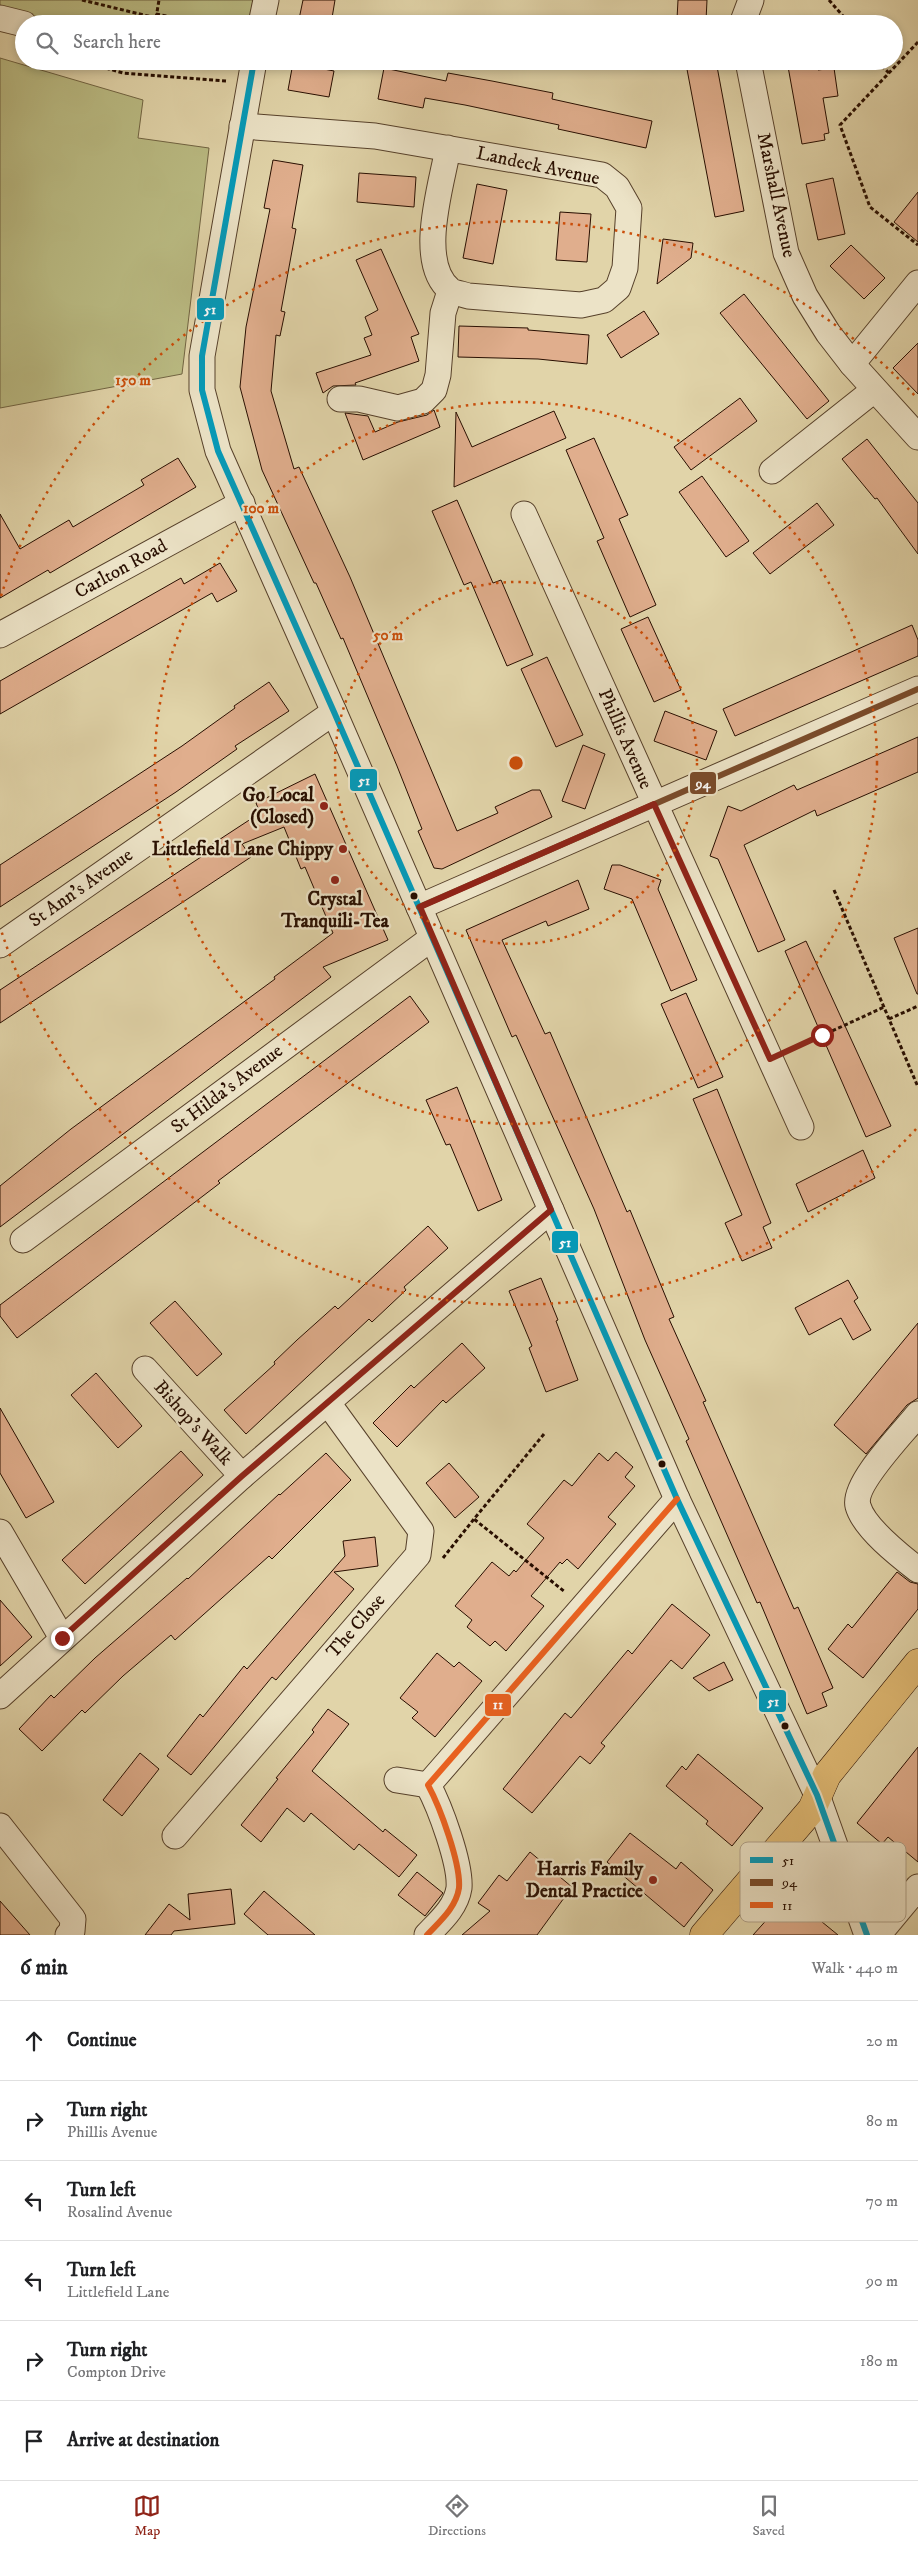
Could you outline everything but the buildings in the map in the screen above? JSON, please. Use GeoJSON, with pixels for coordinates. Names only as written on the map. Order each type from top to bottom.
{"type":"FeatureCollection","features":[{"type":"Feature","properties":{"kind":"main road"},"geometry":{"type":"LineString","coordinates":[[784,1842],[812,1810],[827,1775],[918,1664]]}},
{"type":"Feature","properties":{"kind":"main road"},"geometry":{"type":"LineString","coordinates":[[704,1935],[740,1893]]}},
{"type":"Feature","properties":{"kind":"street"},"geometry":{"type":"LineString","coordinates":[[263,15],[266,0]]}},
{"type":"Feature","properties":{"kind":"street"},"geometry":{"type":"LineString","coordinates":[[0,18],[15,22]]}},
{"type":"Feature","properties":{"kind":"street"},"geometry":{"type":"LineString","coordinates":[[248,70],[242,126],[202,356],[202,390],[208,420],[218,451],[420,907],[677,1499],[817,1795],[834,1842]]}},
{"type":"Feature","properties":{"kind":"street","name":"Marshall Avenue"},"geometry":{"type":"LineString","coordinates":[[750,70],[786,253],[805,296],[828,333],[852,364],[918,437]]}},
{"type":"Feature","properties":{"kind":"street","name":"Landeck Avenue"},"geometry":{"type":"LineString","coordinates":[[242,126],[375,136],[602,175],[617,186],[629,208],[625,268],[618,288],[604,300],[581,305],[468,296],[450,291]]}},
{"type":"Feature","properties":{"kind":"street"},"geometry":{"type":"LineString","coordinates":[[340,399],[359,399],[398,408],[423,401],[434,390],[438,375],[443,313],[450,291],[439,276],[433,260],[431,241],[448,148]]}},
{"type":"Feature","properties":{"kind":"street"},"geometry":{"type":"LineString","coordinates":[[852,364],[918,283]]}},
{"type":"Feature","properties":{"kind":"street"},"geometry":{"type":"LineString","coordinates":[[772,471],[874,390]]}},
{"type":"Feature","properties":{"kind":"street","name":"Carlton Road"},"geometry":{"type":"LineString","coordinates":[[0,635],[242,503]]}},
{"type":"Feature","properties":{"kind":"street","name":"Phillis Avenue"},"geometry":{"type":"LineString","coordinates":[[524,514],[801,1127]]}},
{"type":"Feature","properties":{"kind":"street"},"geometry":{"type":"LineString","coordinates":[[420,907],[918,689]]}},
{"type":"Feature","properties":{"kind":"street","name":"St Ann's Avenue"},"geometry":{"type":"LineString","coordinates":[[0,945],[334,712]]}},
{"type":"Feature","properties":{"kind":"street","name":"St Hilda's Avenue"},"geometry":{"type":"LineString","coordinates":[[23,1240],[432,938]]}},
{"type":"Feature","properties":{"kind":"street"},"geometry":{"type":"LineString","coordinates":[[0,1696],[242,1476],[551,1210]]}},
{"type":"Feature","properties":{"kind":"street","name":"Bishop's Walk"},"geometry":{"type":"LineString","coordinates":[[145,1369],[242,1476]]}},
{"type":"Feature","properties":{"kind":"street","name":"The Close"},"geometry":{"type":"LineString","coordinates":[[175,1836],[418,1555],[421,1532],[328,1403]]}},
{"type":"Feature","properties":{"kind":"street"},"geometry":{"type":"LineString","coordinates":[[918,1414],[859,1490],[858,1506],[872,1529],[918,1570]]}},
{"type":"Feature","properties":{"kind":"street"},"geometry":{"type":"LineString","coordinates":[[432,1781],[677,1499]]}},
{"type":"Feature","properties":{"kind":"street"},"geometry":{"type":"LineString","coordinates":[[0,1532],[62,1638]]}},
{"type":"Feature","properties":{"kind":"street"},"geometry":{"type":"LineString","coordinates":[[396,1780],[432,1781]]}},
{"type":"Feature","properties":{"kind":"street"},"geometry":{"type":"LineString","coordinates":[[426,1935],[450,1911],[459,1889],[457,1865],[436,1800],[432,1781]]}},
{"type":"Feature","properties":{"kind":"street"},"geometry":{"type":"LineString","coordinates":[[0,1826],[71,1927]]}},
{"type":"Feature","properties":{"kind":"street"},"geometry":{"type":"LineString","coordinates":[[906,1901],[918,1887]]}},
{"type":"Feature","properties":{"kind":"street"},"geometry":{"type":"LineString","coordinates":[[862,1922],[867,1935]]}},
{"type":"Feature","properties":{"kind":"street"},"geometry":{"type":"LineString","coordinates":[[878,1935],[889,1922]]}},
{"type":"Feature","properties":{"kind":"path"},"geometry":{"type":"LineString","coordinates":[[82,0],[151,15]]}},
{"type":"Feature","properties":{"kind":"path"},"geometry":{"type":"LineString","coordinates":[[156,15],[159,0]]}},
{"type":"Feature","properties":{"kind":"path"},"geometry":{"type":"LineString","coordinates":[[829,0],[842,15]]}},
{"type":"Feature","properties":{"kind":"path"},"geometry":{"type":"LineString","coordinates":[[903,58],[918,42]]}},
{"type":"Feature","properties":{"kind":"path"},"geometry":{"type":"LineString","coordinates":[[112,70],[123,73],[186,70]]}},
{"type":"Feature","properties":{"kind":"path"},"geometry":{"type":"LineString","coordinates":[[886,70],[889,73]]}},
{"type":"Feature","properties":{"kind":"path"},"geometry":{"type":"LineString","coordinates":[[892,70],[840,125],[870,207],[918,245]]}},
{"type":"Feature","properties":{"kind":"path"},"geometry":{"type":"LineString","coordinates":[[834,890],[918,1087]]}},
{"type":"Feature","properties":{"kind":"path"},"geometry":{"type":"LineString","coordinates":[[889,1019],[918,1006]]}},
{"type":"Feature","properties":{"kind":"path"},"geometry":{"type":"LineString","coordinates":[[770,1059],[884,1008]]}},
{"type":"Feature","properties":{"kind":"path"},"geometry":{"type":"LineString","coordinates":[[443,1558],[544,1434]]}},
{"type":"Feature","properties":{"kind":"path"},"geometry":{"type":"LineString","coordinates":[[474,1519],[583,1607]]}},
{"type":"Feature","properties":{"kind":"green space"},"geometry":{"type":"Polygon","coordinates":[[[0,0],[253,0],[250,15],[15,15],[15,22],[0,22],[0,0]]]}},
{"type":"Feature","properties":{"kind":"green space"},"geometry":{"type":"Polygon","coordinates":[[[0,58],[15,62],[15,70],[41,70],[143,100],[138,138],[209,148],[182,374],[0,408],[0,58]]]}},
{"type":"Feature","properties":{"kind":"transit line","name":"51"},"geometry":{"type":"LineString","coordinates":[[252,70],[202,356],[202,390],[218,451],[334,712],[677,1499],[817,1795],[834,1842]]}},
{"type":"Feature","properties":{"kind":"transit line","name":"94"},"geometry":{"type":"LineString","coordinates":[[419,907],[918,689]]}},
{"type":"Feature","properties":{"kind":"transit line","name":"11"},"geometry":{"type":"LineString","coordinates":[[427,1935],[451,1908],[459,1888],[457,1865],[449,1836],[428,1785],[677,1499]]}},
{"type":"Feature","properties":{"kind":"transit line","name":"51"},"geometry":{"type":"LineString","coordinates":[[862,1922],[867,1935]]}},
{"type":"Feature","properties":{"kind":"place","name":"Go Local (Closed)"},"geometry":{"type":"Point","coordinates":[324,806]}},
{"type":"Feature","properties":{"kind":"place","name":"Littlefield Lane Chippy"},"geometry":{"type":"Point","coordinates":[343,849]}},
{"type":"Feature","properties":{"kind":"place","name":"Crystal Tranquili-Tea"},"geometry":{"type":"Point","coordinates":[335,880]}},
{"type":"Feature","properties":{"kind":"place","name":"Harris Family Dental Practice"},"geometry":{"type":"Point","coordinates":[653,1880]}},
{"type":"Feature","properties":{"kind":"route"},"geometry":{"type":"LineString","coordinates":[[62,1638],[242,1476],[551,1210],[420,907],[654,804],[770,1059],[822,1035]]}}]}
